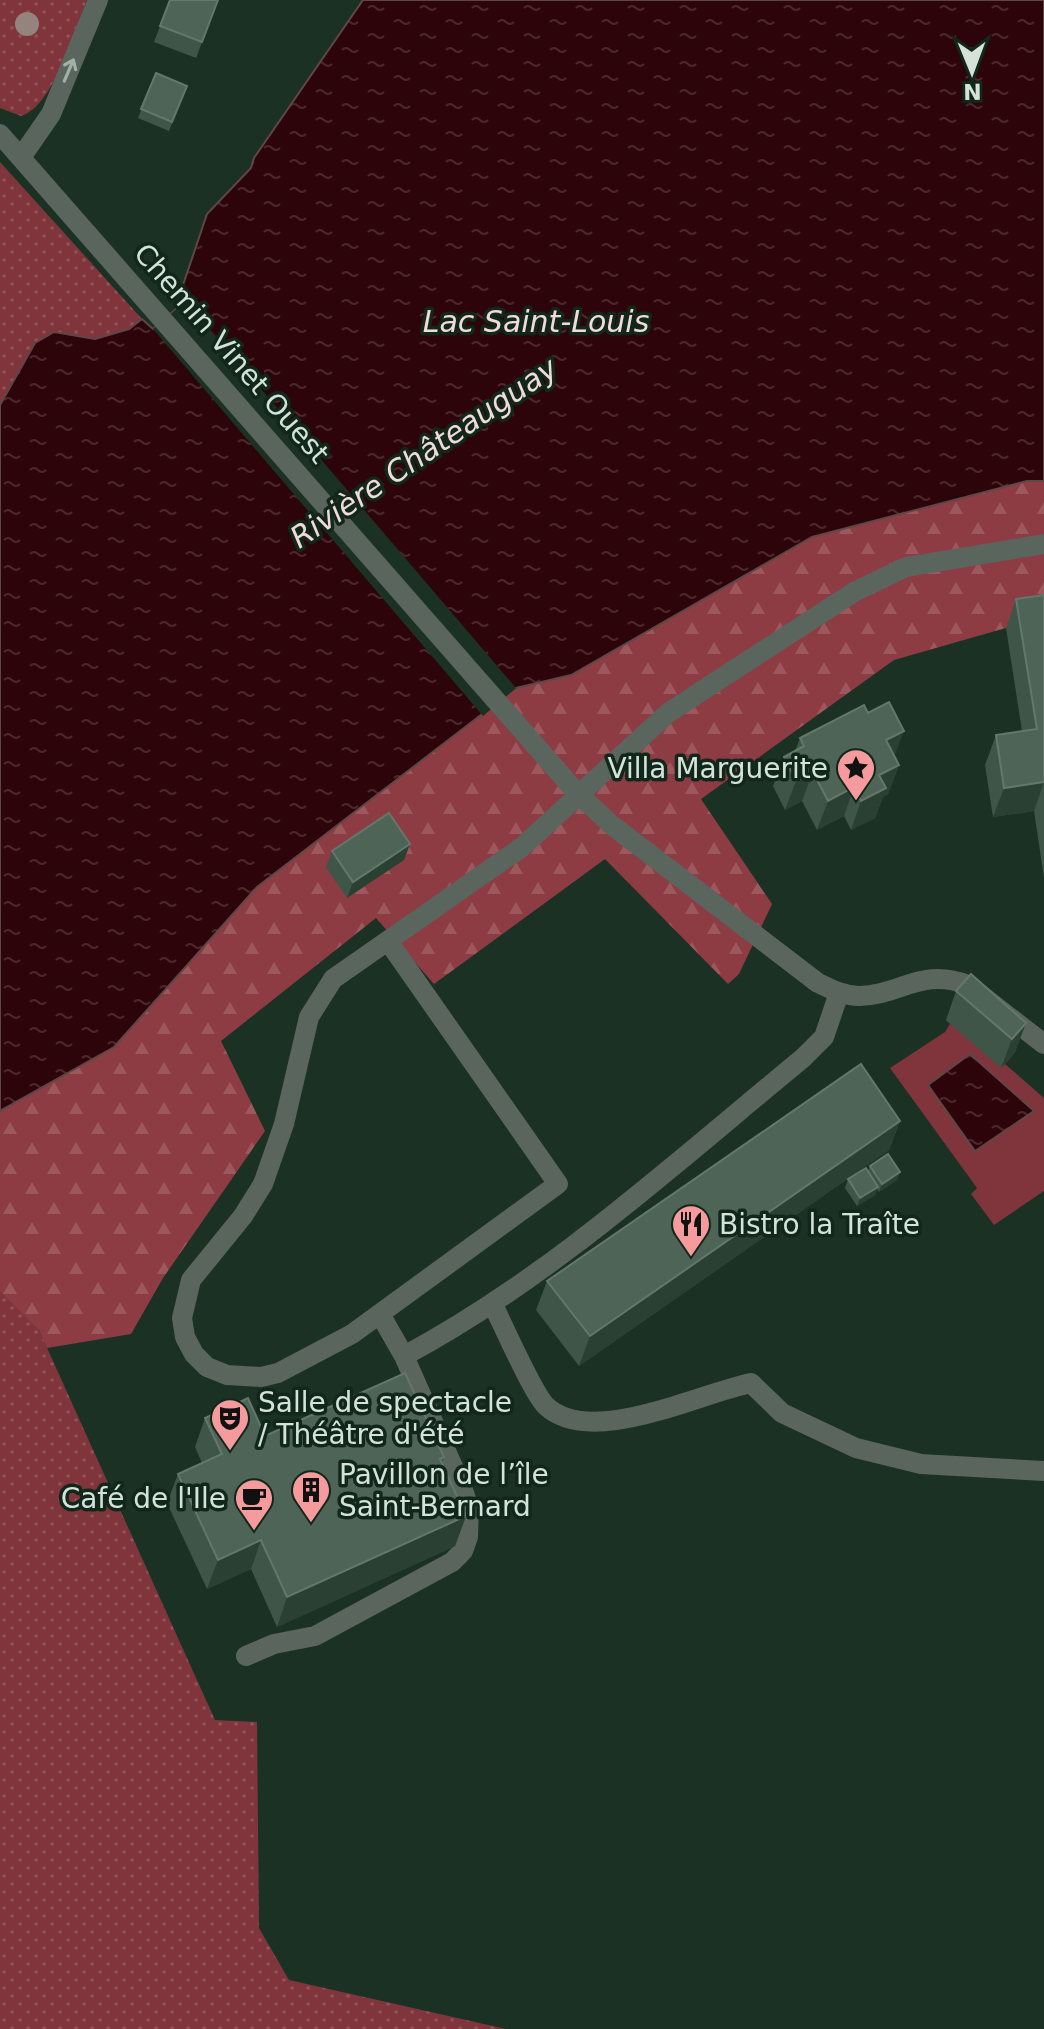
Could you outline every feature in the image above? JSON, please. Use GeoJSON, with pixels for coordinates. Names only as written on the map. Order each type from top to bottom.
{"type":"FeatureCollection","features":[{"type":"Feature","properties":{"kind":"street"},"geometry":{"type":"LineString","coordinates":[[22,156],[51,114],[98,0]]}},
{"type":"Feature","properties":{"kind":"street","name":"Chemin Vinet Ouest"},"geometry":{"type":"LineString","coordinates":[[0,134],[577,793],[720,909],[818,983],[839,993]]}},
{"type":"Feature","properties":{"kind":"street"},"geometry":{"type":"LineString","coordinates":[[388,941],[558,1184],[380,1314],[298,1363],[261,1377],[227,1375],[207,1367],[194,1354],[182,1318],[191,1280],[243,1216],[263,1184],[284,1124],[309,1017],[333,979],[388,941],[510,857],[668,713],[854,592],[906,567],[1044,544]]}},
{"type":"Feature","properties":{"kind":"street"},"geometry":{"type":"LineString","coordinates":[[404,1356],[452,1331],[616,1212],[817,1046],[824,1037],[839,993],[874,994],[926,978],[955,980],[968,985],[1044,1044]]}},
{"type":"Feature","properties":{"kind":"street"},"geometry":{"type":"LineString","coordinates":[[492,1303],[544,1404],[562,1418],[577,1422],[602,1422],[751,1383],[782,1413],[856,1448],[921,1464],[1044,1471]]}},
{"type":"Feature","properties":{"kind":"street"},"geometry":{"type":"LineString","coordinates":[[246,1656],[274,1644],[315,1636],[431,1576],[463,1551],[469,1525],[466,1497],[404,1356],[380,1314]]}},
{"type":"Feature","properties":{"kind":"green space"},"geometry":{"type":"Polygon","coordinates":[[[1027,481],[1044,481],[1044,617],[894,660],[701,799],[772,904],[739,974],[728,984],[605,859],[434,984],[376,918],[221,1041],[265,1131],[163,1278],[131,1334],[47,1348],[39,1330],[0,1328],[0,1111],[114,1047],[257,887],[516,688],[571,675],[811,537],[1027,481]]]}},
{"type":"Feature","properties":{"kind":"shaded area"},"geometry":{"type":"Polygon","coordinates":[[[0,0],[87,0],[53,83],[33,109],[21,116],[0,108],[0,0]]]}},
{"type":"Feature","properties":{"kind":"shaded area"},"geometry":{"type":"Polygon","coordinates":[[[0,162],[142,319],[129,329],[95,339],[54,332],[35,343],[0,405],[0,162]]]}},
{"type":"Feature","properties":{"kind":"shaded area"},"geometry":{"type":"Polygon","coordinates":[[[960,1004],[1015,1052],[1005,1064],[1044,1098],[1044,1191],[994,1225],[971,1194],[977,1188],[890,1068],[945,1032],[950,1024],[946,1020],[960,1004]]]}},
{"type":"Feature","properties":{"kind":"shaded area"},"geometry":{"type":"Polygon","coordinates":[[[0,1291],[39,1330],[215,1720],[257,1722],[259,1928],[289,1980],[506,2029],[0,2029],[0,1291]]]}},
{"type":"Feature","properties":{"kind":"water","name":"Lac Saint-Louis"},"geometry":{"type":"Polygon","coordinates":[[[363,0],[1044,0],[1044,481],[1027,481],[812,537],[571,675],[516,688],[257,887],[114,1047],[0,1111],[0,405],[35,343],[54,332],[95,339],[129,329],[142,319],[153,329],[185,301],[181,291],[207,214],[251,168],[254,158],[363,0]]]}},
{"type":"Feature","properties":{"kind":"water"},"geometry":{"type":"Polygon","coordinates":[[[970,1054],[1034,1111],[975,1151],[928,1085],[970,1054]]]}},
{"type":"Feature","properties":{"kind":"pier"},"geometry":{"type":"Polygon","coordinates":[[[186,301],[516,688],[483,716],[153,329],[186,301]]]}},
{"type":"Feature","properties":{"kind":"building"},"geometry":{"type":"Polygon","coordinates":[[[170,0],[218,0],[202,42],[160,26],[170,0]]]}},
{"type":"Feature","properties":{"kind":"building"},"geometry":{"type":"Polygon","coordinates":[[[156,73],[187,86],[172,122],[141,109],[156,73]]]}},
{"type":"Feature","properties":{"kind":"building"},"geometry":{"type":"Polygon","coordinates":[[[1044,595],[1044,782],[1004,788],[996,735],[1037,729],[1016,599],[1044,595]]]}},
{"type":"Feature","properties":{"kind":"building"},"geometry":{"type":"Polygon","coordinates":[[[889,702],[904,731],[886,740],[899,765],[879,775],[886,788],[861,801],[854,787],[828,801],[813,772],[796,781],[784,757],[804,746],[800,738],[864,705],[868,713],[889,702]]]}},
{"type":"Feature","properties":{"kind":"building"},"geometry":{"type":"Polygon","coordinates":[[[389,813],[410,844],[353,882],[332,851],[389,813]]]}},
{"type":"Feature","properties":{"kind":"building"},"geometry":{"type":"Polygon","coordinates":[[[971,974],[1026,1023],[1012,1039],[956,991],[971,974]]]}},
{"type":"Feature","properties":{"kind":"building"},"geometry":{"type":"Polygon","coordinates":[[[861,1064],[900,1121],[590,1336],[547,1281],[861,1064]]]}},
{"type":"Feature","properties":{"kind":"building"},"geometry":{"type":"Polygon","coordinates":[[[888,1154],[900,1172],[882,1184],[870,1166],[888,1154]]]}},
{"type":"Feature","properties":{"kind":"building"},"geometry":{"type":"Polygon","coordinates":[[[866,1168],[878,1187],[860,1198],[848,1179],[866,1168]]]}},
{"type":"Feature","properties":{"kind":"building","name":"Pavillon de l’île Saint-Bernard"},"geometry":{"type":"Polygon","coordinates":[[[405,1373],[444,1457],[440,1459],[466,1516],[287,1597],[261,1540],[218,1560],[178,1474],[222,1454],[205,1418],[248,1398],[265,1436],[405,1373]]]}},
{"type":"Feature","properties":{"kind":"place","name":"Villa Marguerite"},"geometry":{"type":"Point","coordinates":[856,802]}},
{"type":"Feature","properties":{"kind":"place","name":"Bistro la Traîte"},"geometry":{"type":"Point","coordinates":[691,1258]}},
{"type":"Feature","properties":{"kind":"place","name":"Salle de spectacle / Théâtre d'été"},"geometry":{"type":"Point","coordinates":[230,1452]}},
{"type":"Feature","properties":{"kind":"place","name":"Pavillon de l’île Saint-Bernard"},"geometry":{"type":"Point","coordinates":[311,1524]}},
{"type":"Feature","properties":{"kind":"place","name":"Café de l'Ile"},"geometry":{"type":"Point","coordinates":[254,1532]}},
{"type":"Feature","properties":{"kind":"water label","name":"Rivière Châteauguay"},"geometry":{"type":"Point","coordinates":[424,453]}}]}
